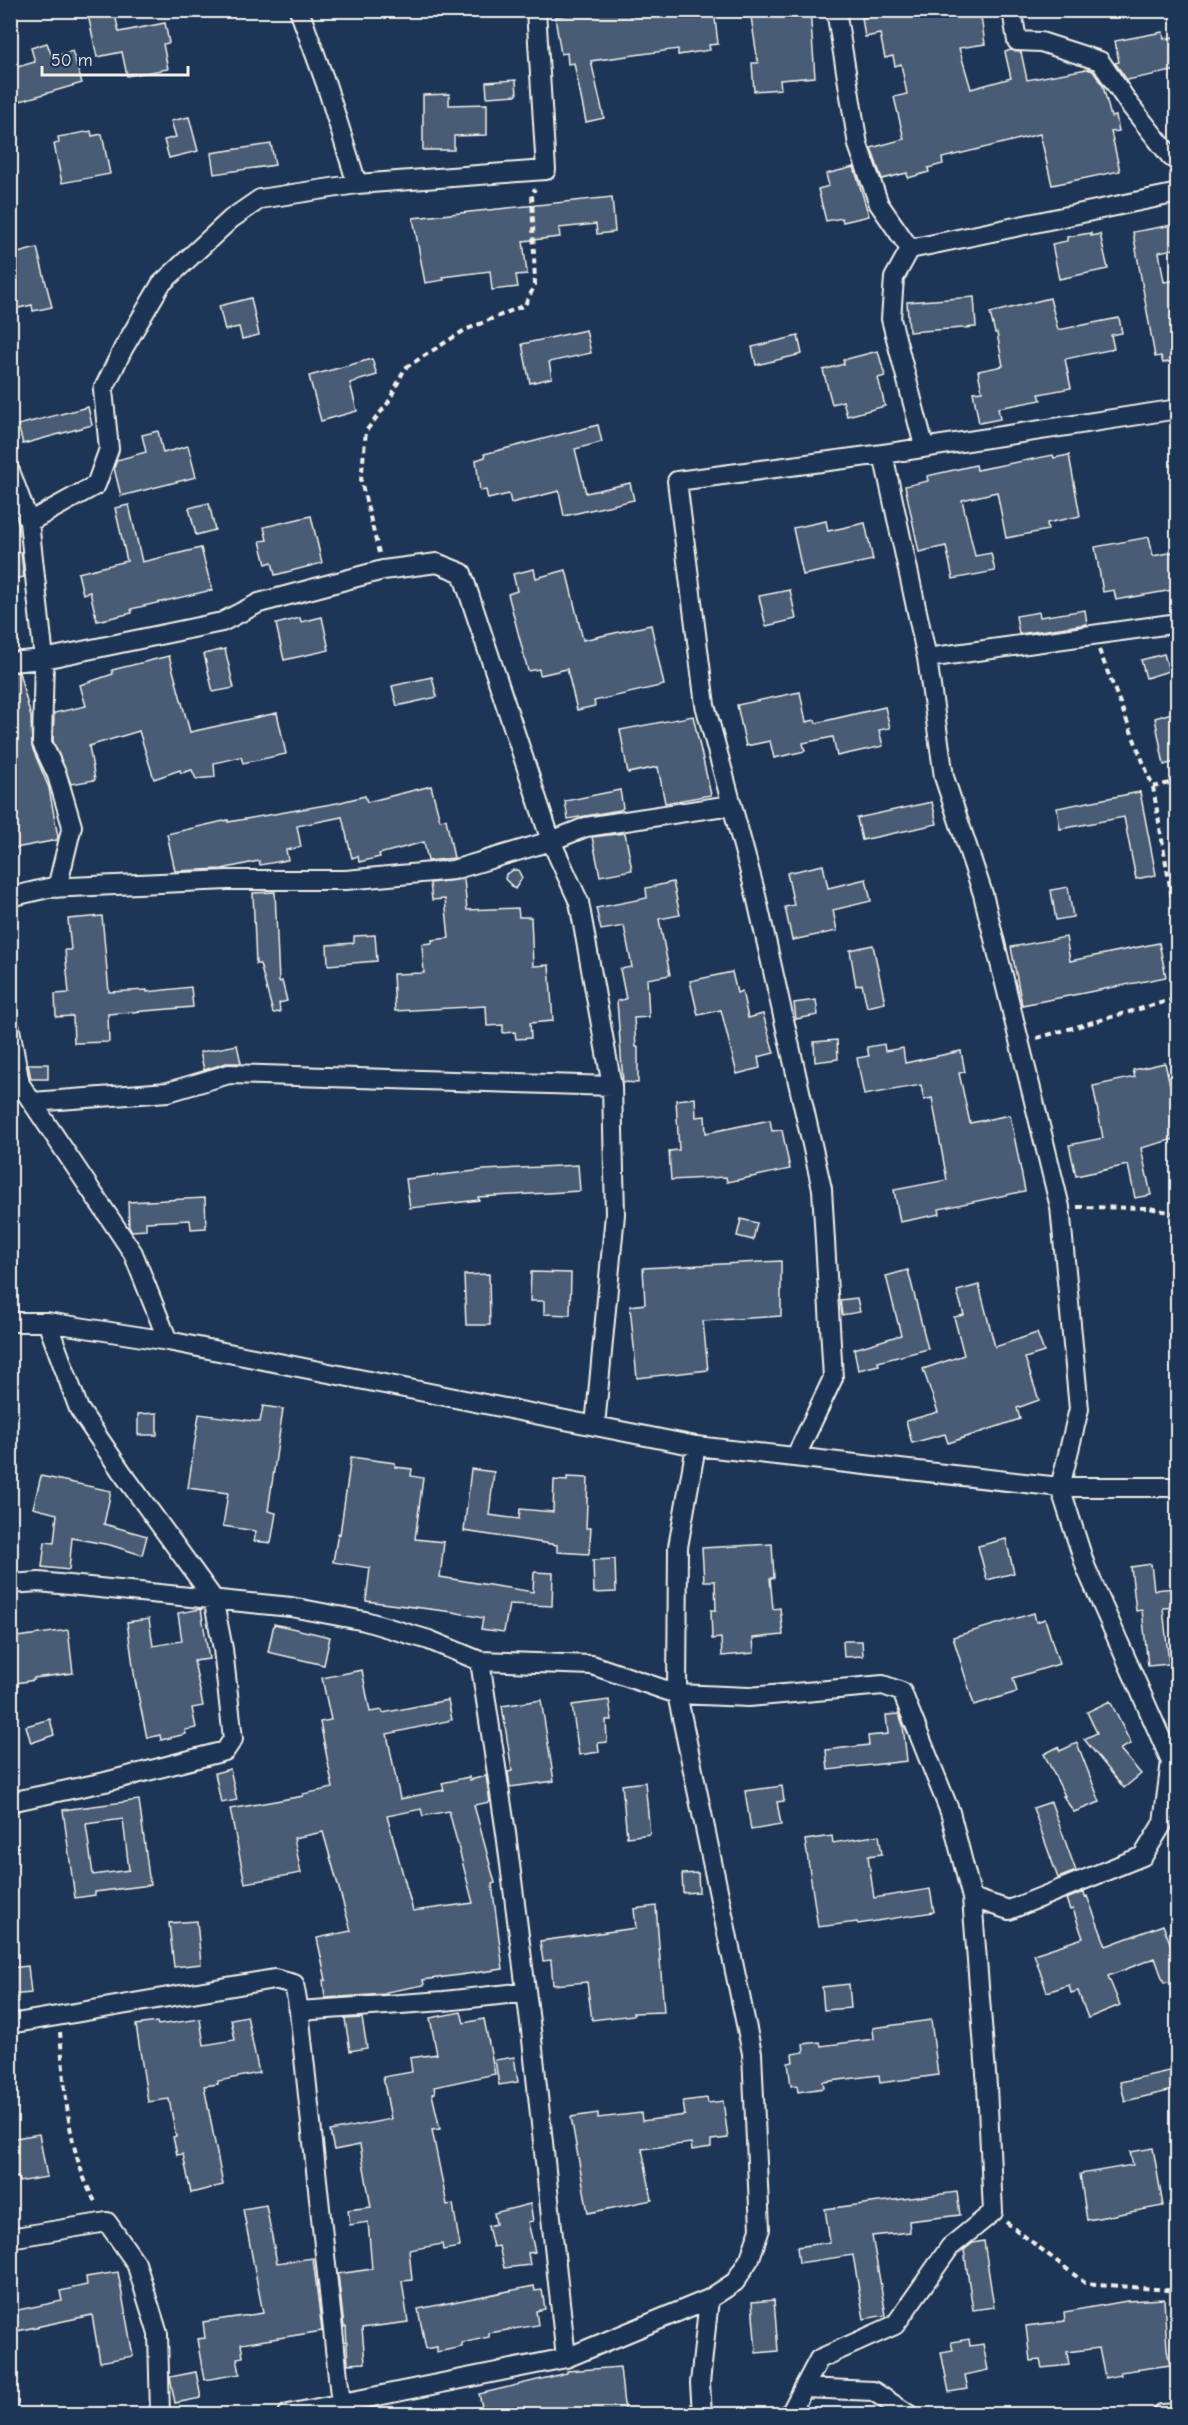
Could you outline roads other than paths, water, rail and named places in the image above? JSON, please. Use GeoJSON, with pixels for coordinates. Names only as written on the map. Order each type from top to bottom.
{"type":"FeatureCollection","features":[{"type":"Feature","properties":{"kind":"street"},"geometry":{"type":"LineString","coordinates":[[299,10],[327,84],[357,184]]}},
{"type":"Feature","properties":{"kind":"street"},"geometry":{"type":"LineString","coordinates":[[29,522],[96,485],[109,449],[103,390],[123,349],[161,284],[231,219],[260,199],[357,184],[546,170],[536,10]]}},
{"type":"Feature","properties":{"kind":"street"},"geometry":{"type":"LineString","coordinates":[[836,10],[858,145],[879,204],[909,249]]}},
{"type":"Feature","properties":{"kind":"street"},"geometry":{"type":"LineString","coordinates":[[1012,10],[1017,41],[1041,42],[1100,61],[1129,105],[1171,157],[1178,161]]}},
{"type":"Feature","properties":{"kind":"street"},"geometry":{"type":"LineString","coordinates":[[909,249],[1178,193]]}},
{"type":"Feature","properties":{"kind":"street"},"geometry":{"type":"LineString","coordinates":[[909,249],[894,278],[891,319],[924,446]]}},
{"type":"Feature","properties":{"kind":"street"},"geometry":{"type":"LineString","coordinates":[[796,1456],[833,1377],[822,1189],[755,891],[705,705],[677,481],[883,454],[1178,409]]}},
{"type":"Feature","properties":{"kind":"street"},"geometry":{"type":"LineString","coordinates":[[883,454],[927,658],[944,777],[983,894],[1060,1207],[1079,1409],[1060,1487],[1086,1568],[1174,1761],[1163,1823],[1143,1856],[1009,1910],[972,1898]]}},
{"type":"Feature","properties":{"kind":"street"},"geometry":{"type":"LineString","coordinates":[[10,471],[29,522],[44,659],[42,743],[57,775],[72,826],[57,888]]}},
{"type":"Feature","properties":{"kind":"street"},"geometry":{"type":"LineString","coordinates":[[10,662],[44,659],[222,622],[259,603],[383,570],[437,563],[462,573],[551,841],[579,902],[612,1086],[615,1214],[595,1426]]}},
{"type":"Feature","properties":{"kind":"street"},"geometry":{"type":"LineString","coordinates":[[927,658],[1178,623]]}},
{"type":"Feature","properties":{"kind":"street"},"geometry":{"type":"LineString","coordinates":[[10,897],[57,888],[228,880],[346,880],[453,870],[551,841],[585,827],[731,805]]}},
{"type":"Feature","properties":{"kind":"street"},"geometry":{"type":"LineString","coordinates":[[10,1029],[20,1084],[133,1253],[168,1341]]}},
{"type":"Feature","properties":{"kind":"street"},"geometry":{"type":"LineString","coordinates":[[32,1102],[168,1092],[229,1074],[612,1086]]}},
{"type":"Feature","properties":{"kind":"street"},"geometry":{"type":"LineString","coordinates":[[10,1322],[47,1322],[168,1341],[696,1446],[1060,1487],[1178,1487]]}},
{"type":"Feature","properties":{"kind":"street"},"geometry":{"type":"LineString","coordinates":[[10,1802],[105,1782],[225,1751],[233,1739],[223,1649],[213,1598],[121,1471],[80,1409],[47,1322]]}},
{"type":"Feature","properties":{"kind":"street"},"geometry":{"type":"LineString","coordinates":[[288,2415],[566,2358],[709,2299],[735,2282],[750,2258],[760,2229],[752,2053],[677,1694],[678,1547],[696,1446]]}},
{"type":"Feature","properties":{"kind":"street"},"geometry":{"type":"LineString","coordinates":[[10,1584],[39,1582],[291,1607],[365,1621],[429,1640],[480,1660],[592,1665],[677,1694],[748,1697],[883,1685],[902,1692],[950,1812],[972,1898],[987,2085],[993,2212],[950,2247],[895,2325],[819,2359],[790,2415]]}},
{"type":"Feature","properties":{"kind":"street"},"geometry":{"type":"LineString","coordinates":[[480,1660],[506,1833],[526,1992],[566,2358]]}},
{"type":"Feature","properties":{"kind":"street"},"geometry":{"type":"LineString","coordinates":[[10,2024],[274,1978],[294,1984],[299,2011],[341,2405]]}},
{"type":"Feature","properties":{"kind":"street"},"geometry":{"type":"LineString","coordinates":[[299,2011],[444,2001],[526,1992]]}},
{"type":"Feature","properties":{"kind":"street"},"geometry":{"type":"LineString","coordinates":[[10,2238],[107,2222],[136,2263],[158,2334],[160,2415]]}},
{"type":"Feature","properties":{"kind":"street"},"geometry":{"type":"LineString","coordinates":[[702,2415],[700,2383],[709,2299]]}},
{"type":"Feature","properties":{"kind":"street"},"geometry":{"type":"LineString","coordinates":[[804,2388],[873,2391],[908,2415]]}},
{"type":"Feature","properties":{"kind":"street"},"geometry":{"type":"LineString","coordinates":[[1162,2415],[1178,2413]]}}]}
